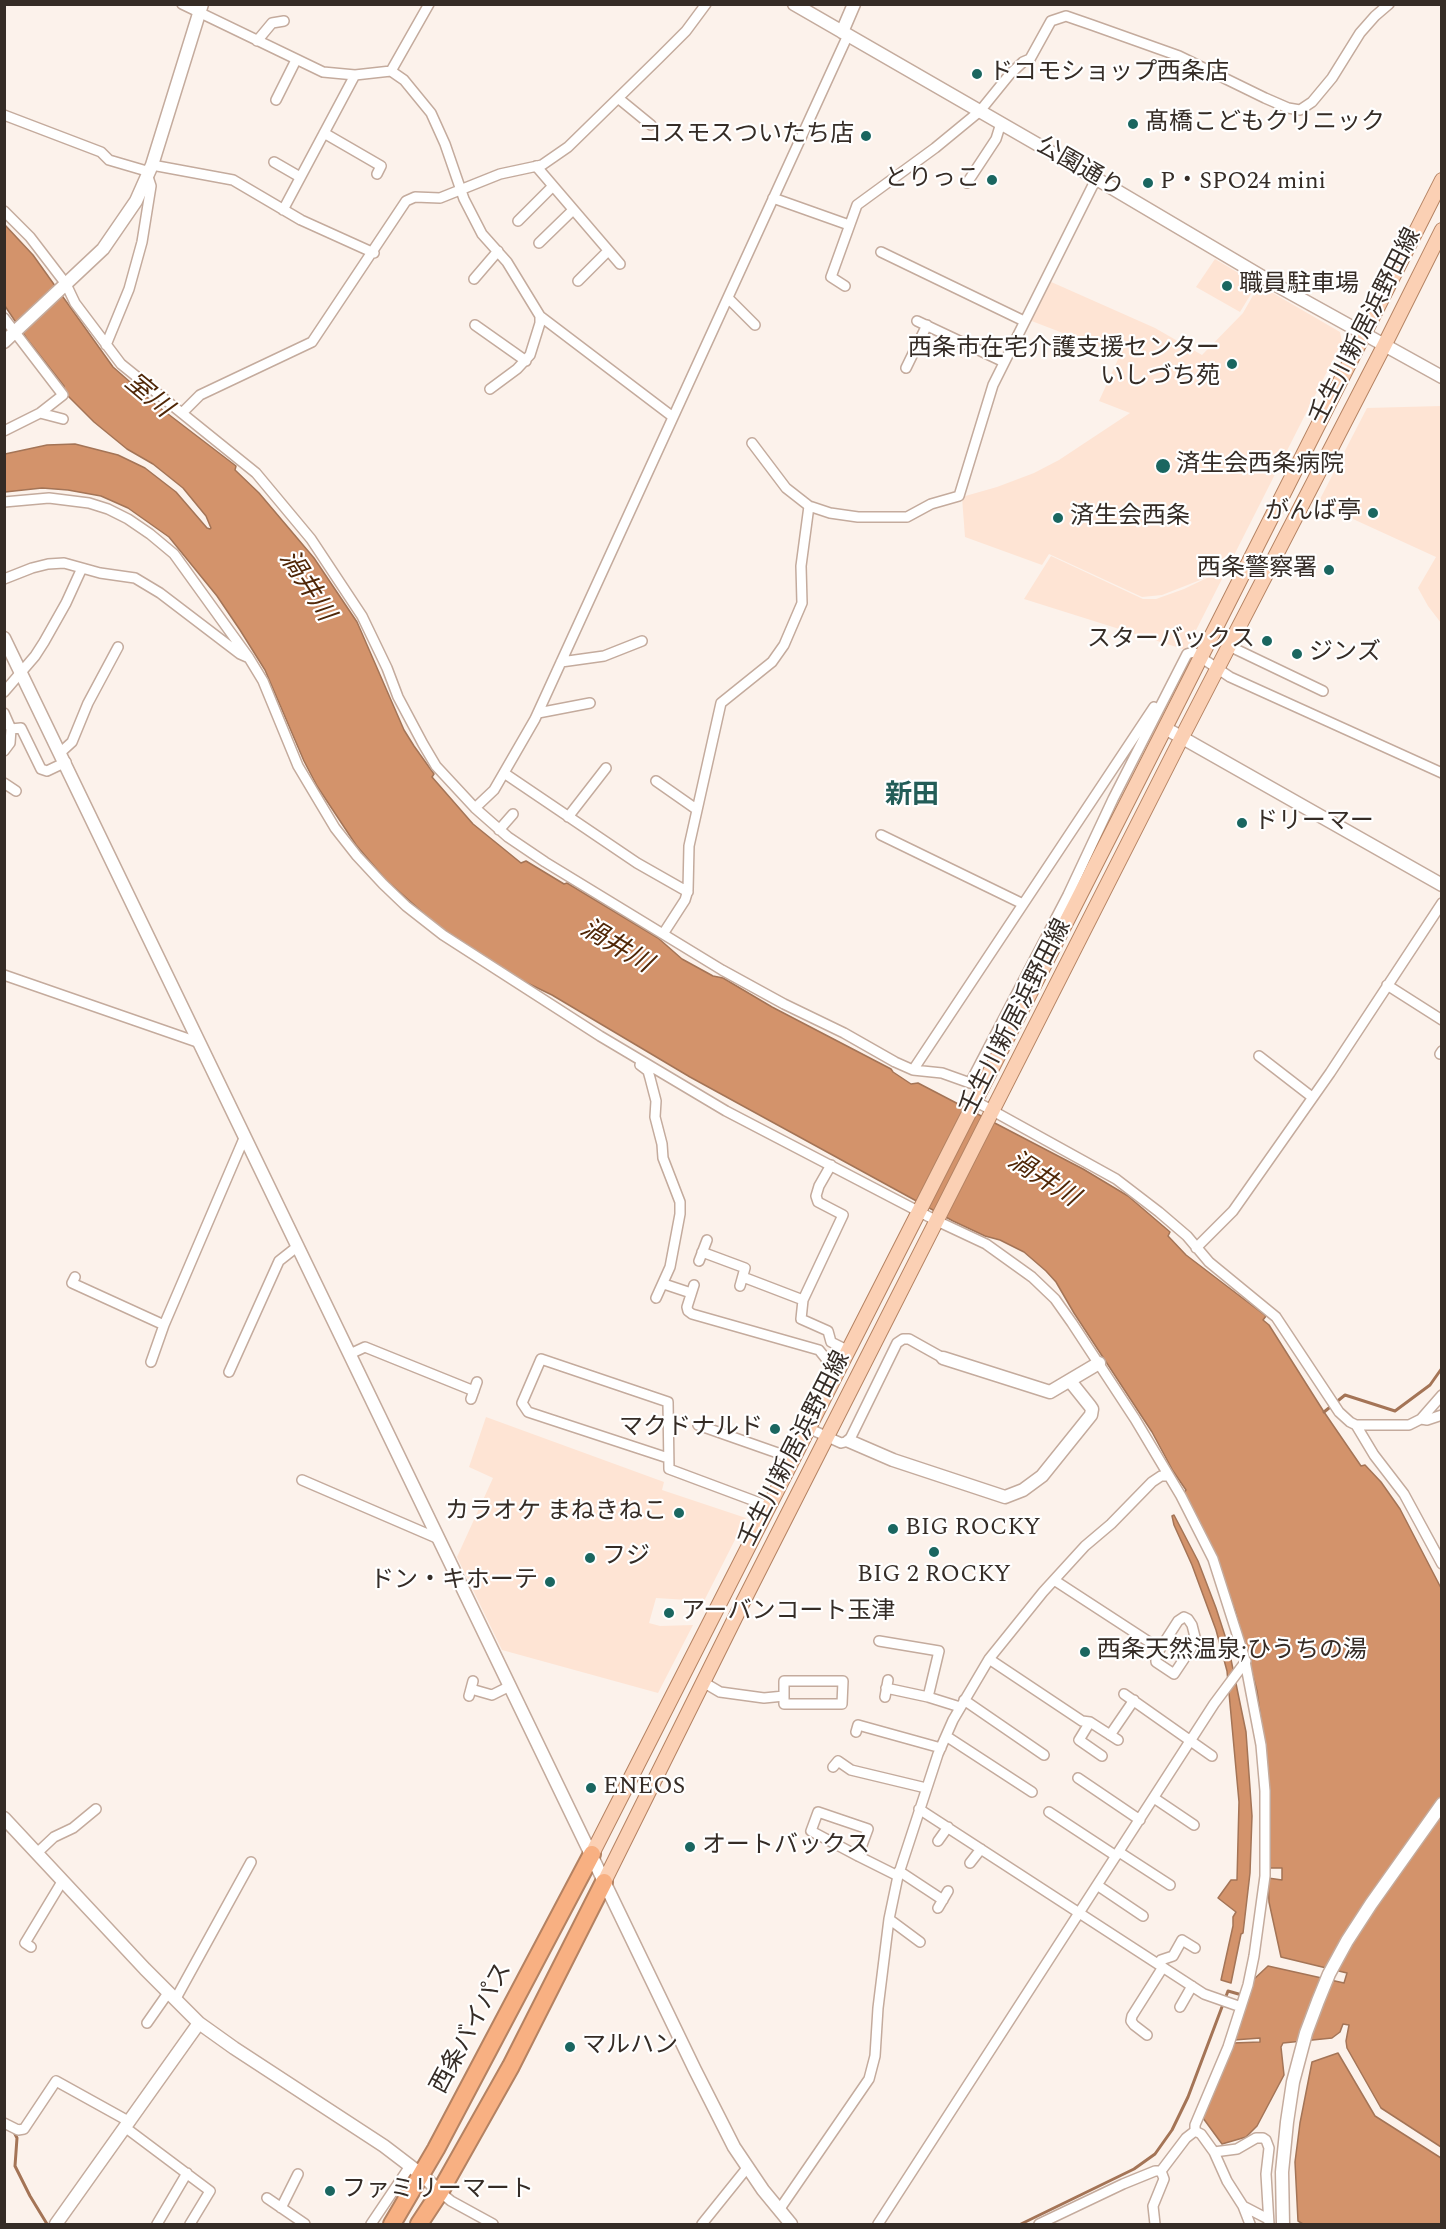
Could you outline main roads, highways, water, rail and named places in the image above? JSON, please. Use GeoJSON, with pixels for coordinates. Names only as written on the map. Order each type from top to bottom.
{"type":"FeatureCollection","features":[{"type":"Feature","properties":{"kind":"highway","name":"西条バイパス"},"geometry":{"type":"LineString","coordinates":[[392,2224],[416,2170],[592,1854]]}},
{"type":"Feature","properties":{"kind":"highway","name":"西条バイパス"},"geometry":{"type":"LineString","coordinates":[[419,2224],[440,2192],[511,2066],[604,1882]]}},
{"type":"Feature","properties":{"kind":"main road","name":"壬生川新居浜野田線"},"geometry":{"type":"LineString","coordinates":[[592,1854],[1442,180]]}},
{"type":"Feature","properties":{"kind":"main road","name":"壬生川新居浜野田線"},"geometry":{"type":"LineString","coordinates":[[604,1882],[1182,737],[1442,230]]}},
{"type":"Feature","properties":{"kind":"water"},"geometry":{"type":"Polygon","coordinates":[[[5,225],[33,255],[113,367],[155,404],[236,466],[235,470],[259,493],[314,558],[357,622],[404,730],[434,774],[432,777],[473,824],[521,863],[526,861],[564,884],[567,883],[658,938],[682,959],[713,976],[723,978],[772,1007],[891,1069],[911,1084],[918,1083],[1083,1169],[1128,1196],[1170,1232],[1168,1236],[1186,1255],[1266,1316],[1263,1320],[1269,1325],[1361,1466],[1365,1465],[1381,1482],[1400,1509],[1441,1588],[1441,2147],[1381,2108],[1347,2048],[1349,2025],[1343,2024],[1340,2032],[1332,2038],[1283,2043],[1281,2047],[1284,2075],[1257,2126],[1246,2137],[1222,2144],[1203,2118],[1233,2043],[1260,2042],[1260,2038],[1234,2040],[1252,1981],[1268,1966],[1344,1983],[1347,1973],[1281,1957],[1269,1902],[1268,1878],[1282,1880],[1282,1868],[1268,1868],[1270,1812],[1265,1748],[1257,1691],[1235,1610],[1183,1494],[1186,1490],[1152,1432],[1056,1282],[1024,1252],[953,1221],[690,1077],[552,995],[521,980],[438,926],[386,880],[356,845],[317,786],[265,670],[240,630],[217,596],[169,537],[128,508],[101,496],[42,488],[5,492],[5,454],[47,445],[75,444],[118,455],[145,468],[176,492],[207,528],[211,528],[206,516],[183,488],[153,464],[127,449],[94,422],[64,392],[64,386],[27,339],[5,306],[5,225]]]}},
{"type":"Feature","properties":{"kind":"water"},"geometry":{"type":"Polygon","coordinates":[[[1174,1515],[1198,1561],[1216,1608],[1228,1645],[1246,1732],[1252,1816],[1250,1873],[1243,1933],[1231,1983],[1221,1980],[1233,1917],[1236,1912],[1218,1898],[1231,1880],[1237,1880],[1239,1802],[1227,1671],[1216,1630],[1192,1565],[1174,1525],[1172,1516],[1174,1515]]]}},
{"type":"Feature","properties":{"kind":"water"},"geometry":{"type":"Polygon","coordinates":[[[1338,2053],[1375,2116],[1441,2158],[1441,2224],[1303,2224],[1298,2221],[1295,2162],[1312,2062],[1338,2053]]]}},
{"type":"Feature","properties":{"kind":"waterway"},"geometry":{"type":"LineString","coordinates":[[1324,1412],[1345,1395],[1395,1411],[1430,1385],[1442,1368]]}},
{"type":"Feature","properties":{"kind":"waterway"},"geometry":{"type":"LineString","coordinates":[[1021,2224],[1134,2169],[1155,2154],[1172,2130],[1188,2097],[1228,1991],[1242,1995]]}},
{"type":"Feature","properties":{"kind":"waterway"},"geometry":{"type":"LineString","coordinates":[[14,2132],[17,2138],[15,2166],[47,2224]]}},
{"type":"Feature","properties":{"kind":"place","name":"ドコモショップ西条店"},"geometry":{"type":"Point","coordinates":[977,74]}},
{"type":"Feature","properties":{"kind":"place","name":"髙橋こどもクリニック"},"geometry":{"type":"Point","coordinates":[1133,124]}},
{"type":"Feature","properties":{"kind":"place","name":"コスモスついたち店"},"geometry":{"type":"Point","coordinates":[866,136]}},
{"type":"Feature","properties":{"kind":"place","name":"とりっこ"},"geometry":{"type":"Point","coordinates":[992,180]}},
{"type":"Feature","properties":{"kind":"place","name":"P・SPO24 mini"},"geometry":{"type":"Point","coordinates":[1148,183]}},
{"type":"Feature","properties":{"kind":"place","name":"職員駐車場"},"geometry":{"type":"Point","coordinates":[1227,286]}},
{"type":"Feature","properties":{"kind":"place","name":"西条市在宅介護支援センター いしづち苑"},"geometry":{"type":"Point","coordinates":[1232,364]}},
{"type":"Feature","properties":{"kind":"place","name":"済生会西条病院"},"geometry":{"type":"Point","coordinates":[1163,466]}},
{"type":"Feature","properties":{"kind":"place","name":"がんば亭"},"geometry":{"type":"Point","coordinates":[1373,513]}},
{"type":"Feature","properties":{"kind":"place","name":"済生会西条"},"geometry":{"type":"Point","coordinates":[1058,518]}},
{"type":"Feature","properties":{"kind":"place","name":"西条警察署"},"geometry":{"type":"Point","coordinates":[1329,570]}},
{"type":"Feature","properties":{"kind":"place","name":"スターバックス"},"geometry":{"type":"Point","coordinates":[1267,641]}},
{"type":"Feature","properties":{"kind":"place","name":"ジンズ"},"geometry":{"type":"Point","coordinates":[1297,654]}},
{"type":"Feature","properties":{"kind":"place","name":"ドリーマー"},"geometry":{"type":"Point","coordinates":[1242,823]}},
{"type":"Feature","properties":{"kind":"place","name":"マクドナルド"},"geometry":{"type":"Point","coordinates":[775,1429]}},
{"type":"Feature","properties":{"kind":"place","name":"カラオケ まねきねこ"},"geometry":{"type":"Point","coordinates":[679,1513]}},
{"type":"Feature","properties":{"kind":"place","name":"BIG ROCKY"},"geometry":{"type":"Point","coordinates":[893,1529]}},
{"type":"Feature","properties":{"kind":"place","name":"BIG 2 ROCKY"},"geometry":{"type":"Point","coordinates":[934,1552]}},
{"type":"Feature","properties":{"kind":"place","name":"フジ"},"geometry":{"type":"Point","coordinates":[590,1558]}},
{"type":"Feature","properties":{"kind":"place","name":"ドン・キホーテ"},"geometry":{"type":"Point","coordinates":[550,1582]}},
{"type":"Feature","properties":{"kind":"place","name":"アーバンコート玉津"},"geometry":{"type":"Point","coordinates":[669,1613]}},
{"type":"Feature","properties":{"kind":"place","name":"西条天然温泉;ひうちの湯"},"geometry":{"type":"Point","coordinates":[1085,1652]}},
{"type":"Feature","properties":{"kind":"place","name":"ENEOS"},"geometry":{"type":"Point","coordinates":[591,1788]}},
{"type":"Feature","properties":{"kind":"place","name":"オートバックス"},"geometry":{"type":"Point","coordinates":[690,1847]}},
{"type":"Feature","properties":{"kind":"place","name":"マルハン"},"geometry":{"type":"Point","coordinates":[570,2047]}},
{"type":"Feature","properties":{"kind":"place","name":"ファミリーマート"},"geometry":{"type":"Point","coordinates":[330,2191]}},
{"type":"Feature","properties":{"kind":"district","name":"新田"},"geometry":{"type":"Point","coordinates":[912,798]}},
{"type":"Feature","properties":{"kind":"water label","name":"室川"},"geometry":{"type":"Point","coordinates":[147,397]}},
{"type":"Feature","properties":{"kind":"water label","name":"渦井川"},"geometry":{"type":"Point","coordinates":[305,587]}},
{"type":"Feature","properties":{"kind":"water label","name":"渦井川"},"geometry":{"type":"Point","coordinates":[615,948]}},
{"type":"Feature","properties":{"kind":"water label","name":"渦井川"},"geometry":{"type":"Point","coordinates":[1042,1181]}}]}
